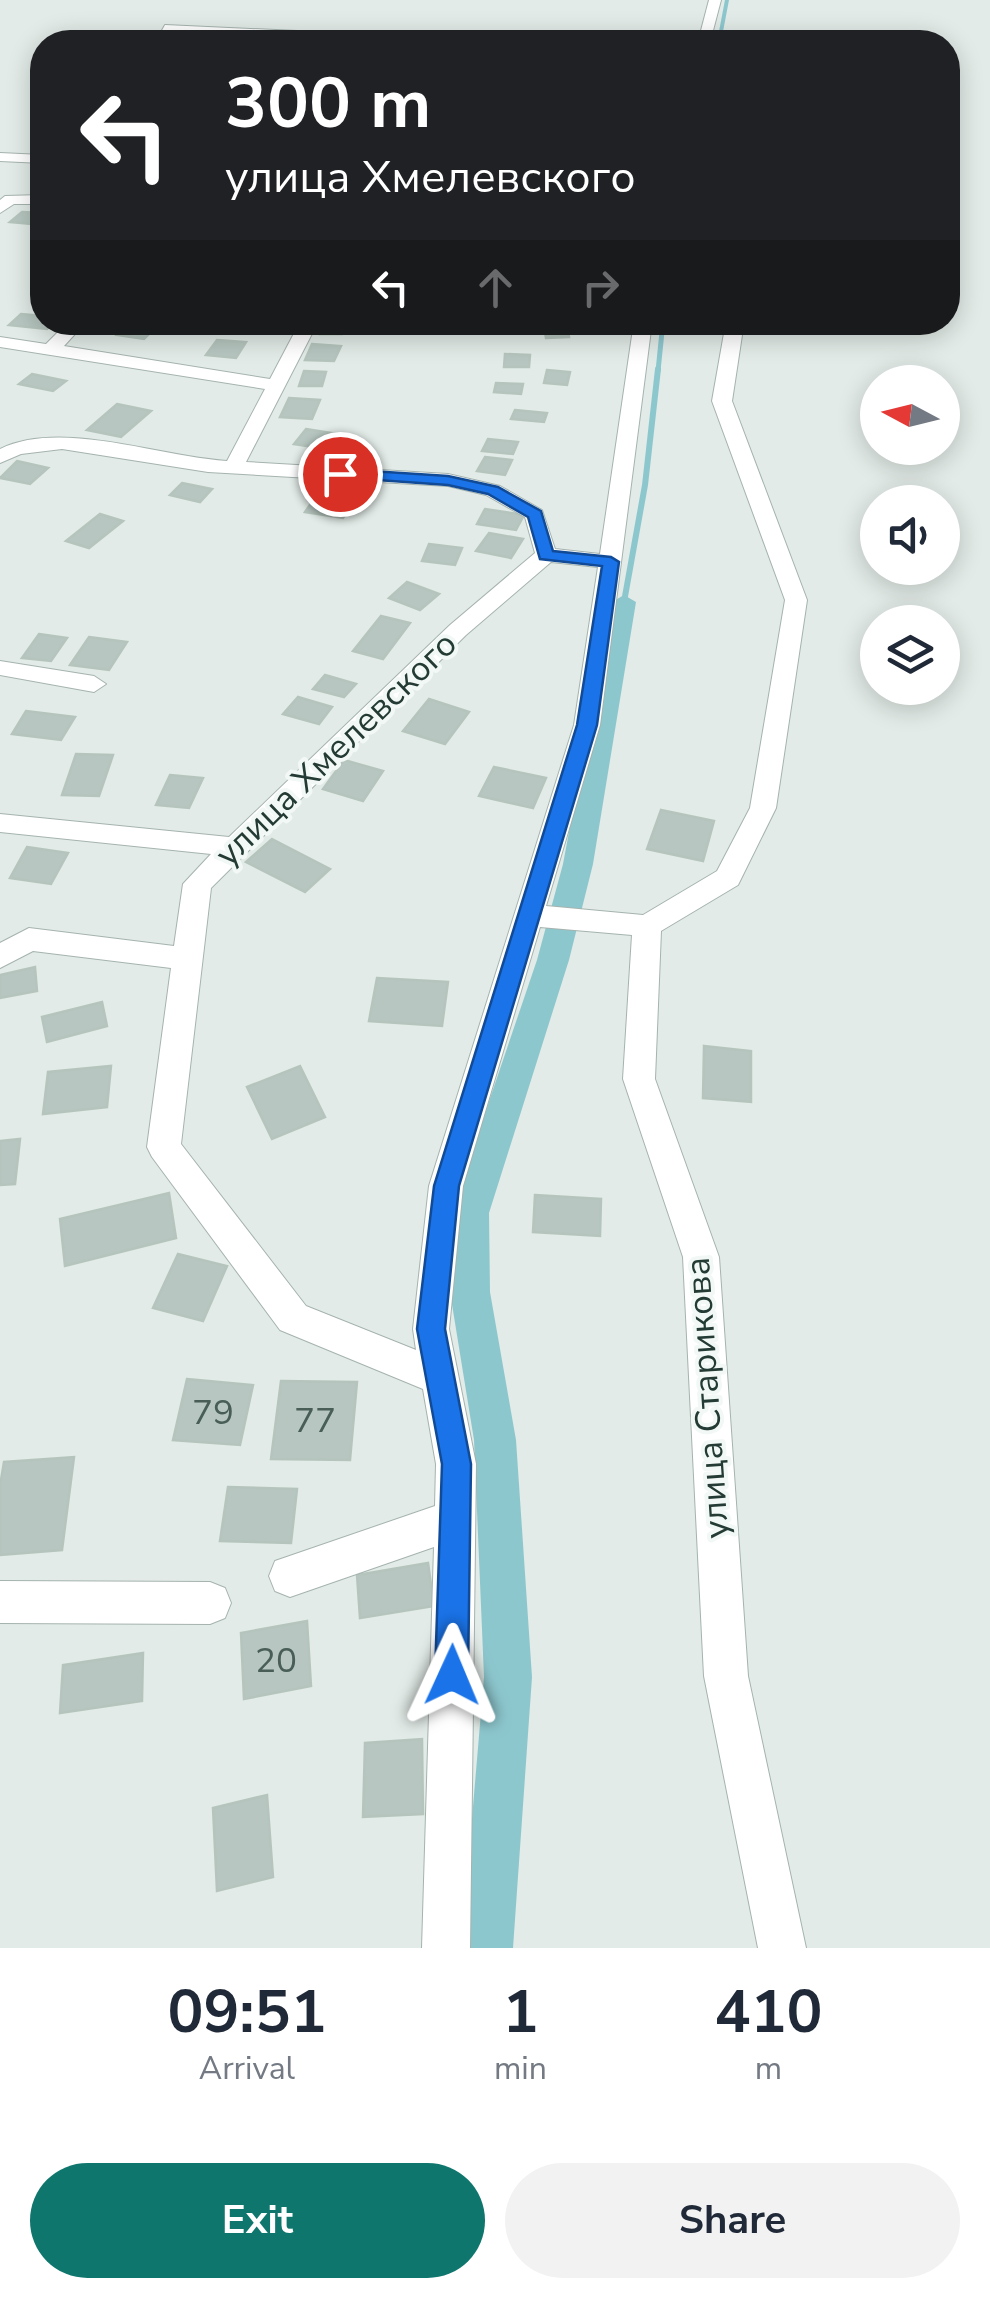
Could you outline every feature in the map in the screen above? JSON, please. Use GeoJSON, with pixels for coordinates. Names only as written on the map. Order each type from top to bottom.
{"type":"FeatureCollection","features":[{"type":"Feature","properties":{"kind":"street"},"geometry":{"type":"LineString","coordinates":[[707,30],[715,0]]}},
{"type":"Feature","properties":{"kind":"street"},"geometry":{"type":"LineString","coordinates":[[165,30],[170,15]]}},
{"type":"Feature","properties":{"kind":"street"},"geometry":{"type":"LineString","coordinates":[[0,157],[30,158]]}},
{"type":"Feature","properties":{"kind":"street"},"geometry":{"type":"LineString","coordinates":[[5,203],[30,201]]}},
{"type":"Feature","properties":{"kind":"street"},"geometry":{"type":"LineString","coordinates":[[50,350],[65,335]]}},
{"type":"Feature","properties":{"kind":"street"},"geometry":{"type":"LineString","coordinates":[[233,468],[302,335]]}},
{"type":"Feature","properties":{"kind":"street"},"geometry":{"type":"LineString","coordinates":[[446,1948],[456,1464],[431,1329],[446,1186],[587,725],[641,335]]}},
{"type":"Feature","properties":{"kind":"street"},"geometry":{"type":"LineString","coordinates":[[530,915],[638,926],[728,878],[763,808],[796,600],[722,401],[733,335]]}},
{"type":"Feature","properties":{"kind":"street"},"geometry":{"type":"LineString","coordinates":[[0,342],[276,385]]}},
{"type":"Feature","properties":{"kind":"street"},"geometry":{"type":"LineString","coordinates":[[0,457],[16,449],[62,443],[233,468],[448,480],[493,490],[535,514],[546,556],[611,562]]}},
{"type":"Feature","properties":{"kind":"street","name":"улица Хмелевского"},"geometry":{"type":"LineString","coordinates":[[440,1378],[293,1318],[164,1147],[197,884],[458,630],[546,556]]}},
{"type":"Feature","properties":{"kind":"street"},"geometry":{"type":"LineString","coordinates":[[0,668],[94,684]]}},
{"type":"Feature","properties":{"kind":"street"},"geometry":{"type":"LineString","coordinates":[[0,824],[236,847]]}},
{"type":"Feature","properties":{"kind":"street","name":"улица Старикова"},"geometry":{"type":"LineString","coordinates":[[638,926],[639,1080],[700,1257],[726,1676],[782,1948]]}},
{"type":"Feature","properties":{"kind":"street"},"geometry":{"type":"LineString","coordinates":[[0,957],[29,938],[188,960]]}},
{"type":"Feature","properties":{"kind":"street"},"geometry":{"type":"LineString","coordinates":[[290,1576],[455,1520]]}},
{"type":"Feature","properties":{"kind":"street"},"geometry":{"type":"LineString","coordinates":[[0,1602],[210,1603]]}},
{"type":"Feature","properties":{"kind":"building"},"geometry":{"type":"Polygon","coordinates":[[[22,212],[30,212],[30,224],[10,222],[22,212]]]}},
{"type":"Feature","properties":{"kind":"building"},"geometry":{"type":"Polygon","coordinates":[[[21,314],[30,315],[30,327],[9,325],[21,314]]]}},
{"type":"Feature","properties":{"kind":"building"},"geometry":{"type":"Polygon","coordinates":[[[217,340],[246,342],[236,358],[206,355],[217,340]]]}},
{"type":"Feature","properties":{"kind":"building"},"geometry":{"type":"Polygon","coordinates":[[[312,344],[341,346],[334,361],[305,360],[312,344]]]}},
{"type":"Feature","properties":{"kind":"building"},"geometry":{"type":"Polygon","coordinates":[[[505,354],[530,355],[529,367],[504,367],[505,354]]]}},
{"type":"Feature","properties":{"kind":"building"},"geometry":{"type":"Polygon","coordinates":[[[547,370],[570,372],[567,385],[544,383],[547,370]]]}},
{"type":"Feature","properties":{"kind":"building"},"geometry":{"type":"Polygon","coordinates":[[[304,371],[326,372],[322,386],[299,386],[304,371]]]}},
{"type":"Feature","properties":{"kind":"building"},"geometry":{"type":"Polygon","coordinates":[[[32,374],[66,381],[53,391],[19,384],[32,374]]]}},
{"type":"Feature","properties":{"kind":"building"},"geometry":{"type":"Polygon","coordinates":[[[496,383],[523,384],[521,394],[494,392],[496,383]]]}},
{"type":"Feature","properties":{"kind":"building"},"geometry":{"type":"Polygon","coordinates":[[[289,398],[320,400],[312,419],[280,417],[289,398]]]}},
{"type":"Feature","properties":{"kind":"building"},"geometry":{"type":"Polygon","coordinates":[[[117,404],[151,411],[121,437],[87,430],[117,404]]]}},
{"type":"Feature","properties":{"kind":"building"},"geometry":{"type":"Polygon","coordinates":[[[515,410],[547,413],[544,422],[511,419],[515,410]]]}},
{"type":"Feature","properties":{"kind":"building"},"geometry":{"type":"Polygon","coordinates":[[[306,429],[337,434],[326,449],[294,444],[306,429]]]}},
{"type":"Feature","properties":{"kind":"building"},"geometry":{"type":"Polygon","coordinates":[[[488,439],[518,442],[513,454],[482,451],[488,439]]]}},
{"type":"Feature","properties":{"kind":"building"},"geometry":{"type":"Polygon","coordinates":[[[485,457],[512,460],[505,475],[477,471],[485,457]]]}},
{"type":"Feature","properties":{"kind":"building"},"geometry":{"type":"Polygon","coordinates":[[[17,461],[48,468],[30,484],[0,478],[17,461]]]}},
{"type":"Feature","properties":{"kind":"building"},"geometry":{"type":"Polygon","coordinates":[[[182,483],[212,489],[200,502],[170,495],[182,483]]]}},
{"type":"Feature","properties":{"kind":"building"},"geometry":{"type":"Polygon","coordinates":[[[319,492],[356,498],[343,518],[305,512],[319,492]]]}},
{"type":"Feature","properties":{"kind":"building"},"geometry":{"type":"Polygon","coordinates":[[[485,509],[524,515],[516,530],[477,524],[485,509]]]}},
{"type":"Feature","properties":{"kind":"building"},"geometry":{"type":"Polygon","coordinates":[[[100,514],[123,521],[89,548],[66,541],[100,514]]]}},
{"type":"Feature","properties":{"kind":"building"},"geometry":{"type":"Polygon","coordinates":[[[489,533],[523,539],[511,558],[476,551],[489,533]]]}},
{"type":"Feature","properties":{"kind":"building"},"geometry":{"type":"Polygon","coordinates":[[[429,544],[462,548],[455,565],[422,561],[429,544]]]}},
{"type":"Feature","properties":{"kind":"building"},"geometry":{"type":"Polygon","coordinates":[[[407,582],[439,594],[420,610],[389,598],[407,582]]]}},
{"type":"Feature","properties":{"kind":"building"},"geometry":{"type":"Polygon","coordinates":[[[381,616],[410,623],[383,659],[353,651],[381,616]]]}},
{"type":"Feature","properties":{"kind":"building"},"geometry":{"type":"Polygon","coordinates":[[[39,634],[67,638],[51,661],[22,658],[39,634]]]}},
{"type":"Feature","properties":{"kind":"building"},"geometry":{"type":"Polygon","coordinates":[[[89,637],[127,642],[109,670],[70,665],[89,637]]]}},
{"type":"Feature","properties":{"kind":"building"},"geometry":{"type":"Polygon","coordinates":[[[325,675],[356,684],[344,697],[313,689],[325,675]]]}},
{"type":"Feature","properties":{"kind":"building"},"geometry":{"type":"Polygon","coordinates":[[[298,697],[332,707],[319,724],[283,714],[298,697]]]}},
{"type":"Feature","properties":{"kind":"building"},"geometry":{"type":"Polygon","coordinates":[[[429,699],[469,712],[445,744],[403,731],[429,699]]]}},
{"type":"Feature","properties":{"kind":"building"},"geometry":{"type":"Polygon","coordinates":[[[26,711],[75,717],[61,740],[12,734],[26,711]]]}},
{"type":"Feature","properties":{"kind":"building"},"geometry":{"type":"Polygon","coordinates":[[[76,754],[113,755],[99,796],[62,795],[76,754]]]}},
{"type":"Feature","properties":{"kind":"building"},"geometry":{"type":"Polygon","coordinates":[[[344,760],[383,771],[363,801],[323,789],[344,760]]]}},
{"type":"Feature","properties":{"kind":"building"},"geometry":{"type":"Polygon","coordinates":[[[494,767],[546,778],[533,808],[479,796],[494,767]]]}},
{"type":"Feature","properties":{"kind":"building"},"geometry":{"type":"Polygon","coordinates":[[[170,775],[203,778],[189,808],[156,805],[170,775]]]}},
{"type":"Feature","properties":{"kind":"building"},"geometry":{"type":"Polygon","coordinates":[[[661,810],[714,821],[703,861],[647,849],[661,810]]]}},
{"type":"Feature","properties":{"kind":"building"},"geometry":{"type":"Polygon","coordinates":[[[272,839],[330,869],[305,892],[246,862],[272,839]]]}},
{"type":"Feature","properties":{"kind":"building"},"geometry":{"type":"Polygon","coordinates":[[[27,847],[68,853],[51,884],[10,878],[27,847]]]}},
{"type":"Feature","properties":{"kind":"building"},"geometry":{"type":"Polygon","coordinates":[[[35,967],[37,991],[0,998],[0,975],[35,967]]]}},
{"type":"Feature","properties":{"kind":"building"},"geometry":{"type":"Polygon","coordinates":[[[377,978],[448,982],[442,1026],[369,1021],[377,978]]]}},
{"type":"Feature","properties":{"kind":"building"},"geometry":{"type":"Polygon","coordinates":[[[102,1002],[107,1026],[47,1042],[42,1017],[102,1002]]]}},
{"type":"Feature","properties":{"kind":"building"},"geometry":{"type":"Polygon","coordinates":[[[704,1046],[751,1051],[751,1102],[703,1098],[704,1046]]]}},
{"type":"Feature","properties":{"kind":"building"},"geometry":{"type":"Polygon","coordinates":[[[111,1066],[107,1107],[43,1114],[48,1072],[111,1066]]]}},
{"type":"Feature","properties":{"kind":"building"},"geometry":{"type":"Polygon","coordinates":[[[300,1066],[325,1117],[272,1139],[247,1087],[300,1066]]]}},
{"type":"Feature","properties":{"kind":"building"},"geometry":{"type":"Polygon","coordinates":[[[20,1139],[15,1184],[0,1185],[0,1141],[20,1139]]]}},
{"type":"Feature","properties":{"kind":"building"},"geometry":{"type":"Polygon","coordinates":[[[169,1193],[176,1238],[65,1266],[60,1219],[169,1193]]]}},
{"type":"Feature","properties":{"kind":"building"},"geometry":{"type":"Polygon","coordinates":[[[535,1195],[601,1199],[600,1236],[533,1232],[535,1195]]]}},
{"type":"Feature","properties":{"kind":"building"},"geometry":{"type":"Polygon","coordinates":[[[178,1254],[227,1266],[203,1321],[153,1308],[178,1254]]]}},
{"type":"Feature","properties":{"kind":"building"},"geometry":{"type":"Polygon","coordinates":[[[187,1379],[253,1385],[240,1445],[173,1440],[187,1379]]]}},
{"type":"Feature","properties":{"kind":"building"},"geometry":{"type":"Polygon","coordinates":[[[281,1381],[357,1382],[350,1460],[271,1459],[281,1381]]]}},
{"type":"Feature","properties":{"kind":"building"},"geometry":{"type":"Polygon","coordinates":[[[74,1457],[62,1550],[0,1555],[4,1462],[74,1457]]]}},
{"type":"Feature","properties":{"kind":"building"},"geometry":{"type":"Polygon","coordinates":[[[228,1487],[297,1489],[291,1543],[220,1541],[228,1487]]]}},
{"type":"Feature","properties":{"kind":"building"},"geometry":{"type":"Polygon","coordinates":[[[428,1563],[434,1606],[360,1618],[357,1575],[428,1563]]]}},
{"type":"Feature","properties":{"kind":"building"},"geometry":{"type":"Polygon","coordinates":[[[307,1621],[311,1686],[244,1699],[241,1633],[307,1621]]]}},
{"type":"Feature","properties":{"kind":"building"},"geometry":{"type":"Polygon","coordinates":[[[143,1653],[142,1701],[60,1713],[63,1665],[143,1653]]]}},
{"type":"Feature","properties":{"kind":"building"},"geometry":{"type":"Polygon","coordinates":[[[422,1739],[423,1814],[363,1817],[365,1743],[422,1739]]]}},
{"type":"Feature","properties":{"kind":"building"},"geometry":{"type":"Polygon","coordinates":[[[267,1795],[273,1877],[217,1891],[213,1808],[267,1795]]]}},
{"type":"Feature","properties":{"kind":"waterway"},"geometry":{"type":"LineString","coordinates":[[721,30],[727,0]]}},
{"type":"Feature","properties":{"kind":"waterway"},"geometry":{"type":"LineString","coordinates":[[658,371],[662,335]]}},
{"type":"Feature","properties":{"kind":"waterway"},"geometry":{"type":"LineString","coordinates":[[624,602],[645,485],[658,369]]}},
{"type":"Feature","properties":{"kind":"waterway"},"geometry":{"type":"LineString","coordinates":[[487,1948],[508,1677],[495,1440],[470,1292],[470,1213],[553,960],[578,864],[624,602]]}},
{"type":"Feature","properties":{"kind":"route"},"geometry":{"type":"LineString","coordinates":[[340,474],[448,480],[493,490],[535,514],[546,556],[611,562],[587,725],[446,1186],[431,1329],[456,1464],[452,1675]]}}]}
